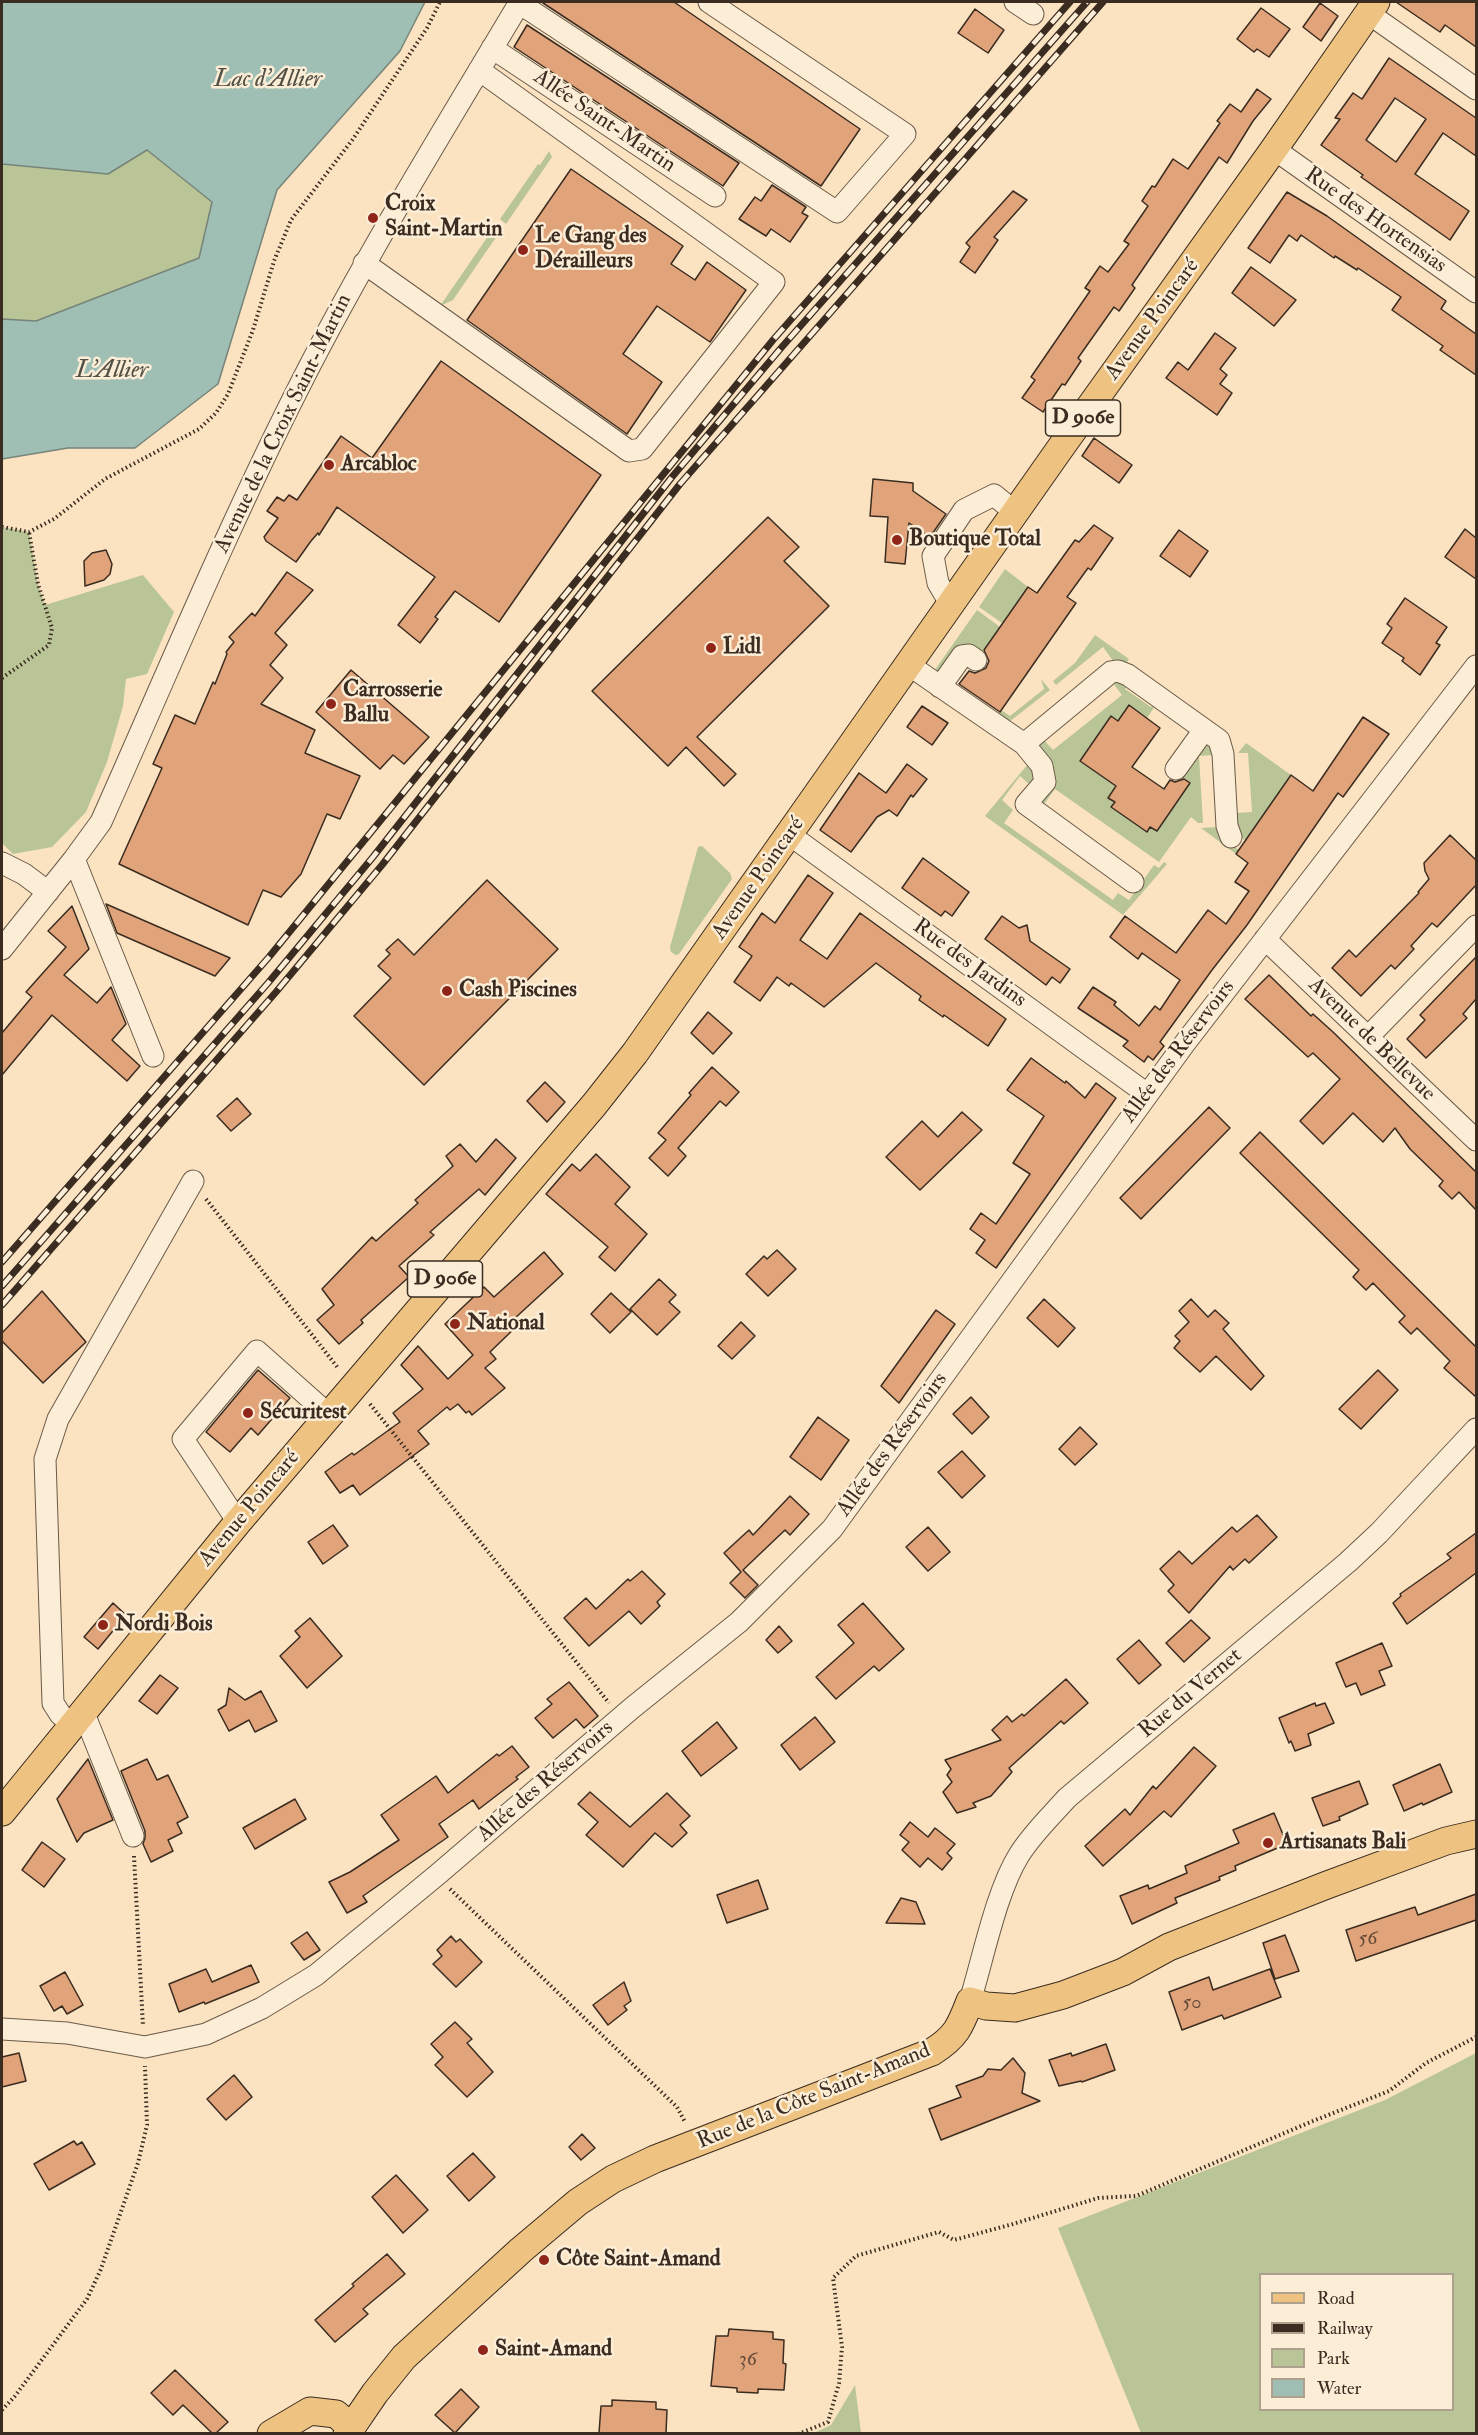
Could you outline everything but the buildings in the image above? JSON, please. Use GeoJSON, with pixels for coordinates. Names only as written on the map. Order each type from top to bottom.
{"type":"FeatureCollection","features":[{"type":"Feature","properties":{"kind":"main road","name":"Avenue Poincaré"},"geometry":{"type":"LineString","coordinates":[[77,1718],[238,1522],[601,1097],[679,994],[1372,7]]}},
{"type":"Feature","properties":{"kind":"main road","name":"D 906e"},"geometry":{"type":"LineString","coordinates":[[2,1812],[77,1718]]}},
{"type":"Feature","properties":{"kind":"main road"},"geometry":{"type":"LineString","coordinates":[[970,2001],[986,2007],[1015,2008],[1063,1995],[1123,1972],[1169,1947],[1327,1885],[1446,1841],[1476,1834]]}},
{"type":"Feature","properties":{"kind":"main road","name":"Rue de la Côte Saint-Amand"},"geometry":{"type":"LineString","coordinates":[[349,2430],[404,2357],[521,2250],[578,2202],[613,2179],[698,2143],[932,2052],[951,2040],[960,2027],[970,2001]]}},
{"type":"Feature","properties":{"kind":"main road"},"geometry":{"type":"LineString","coordinates":[[271,2433],[310,2411],[336,2414],[349,2430]]}},
{"type":"Feature","properties":{"kind":"street"},"geometry":{"type":"LineString","coordinates":[[520,2],[837,212],[905,134],[709,2]]}},
{"type":"Feature","properties":{"kind":"street","name":"Avenue de la Croix Saint-Martin"},"geometry":{"type":"LineString","coordinates":[[2,949],[101,822],[229,533],[302,380],[364,263],[520,2]]}},
{"type":"Feature","properties":{"kind":"street"},"geometry":{"type":"LineString","coordinates":[[1015,2],[1033,14]]}},
{"type":"Feature","properties":{"kind":"street"},"geometry":{"type":"LineString","coordinates":[[1372,7],[1476,90]]}},
{"type":"Feature","properties":{"kind":"street","name":"Allée Saint-Martin"},"geometry":{"type":"LineString","coordinates":[[492,48],[715,196]]}},
{"type":"Feature","properties":{"kind":"street"},"geometry":{"type":"LineString","coordinates":[[364,263],[629,451],[642,449],[774,282],[479,70]]}},
{"type":"Feature","properties":{"kind":"street","name":"Rue des Hortensias"},"geometry":{"type":"LineString","coordinates":[[1274,149],[1476,292]]}},
{"type":"Feature","properties":{"kind":"street"},"geometry":{"type":"LineString","coordinates":[[951,605],[938,583],[933,556],[964,510],[994,495],[1016,513]]}},
{"type":"Feature","properties":{"kind":"street"},"geometry":{"type":"LineString","coordinates":[[940,687],[962,656],[969,655],[976,660]]}},
{"type":"Feature","properties":{"kind":"street"},"geometry":{"type":"LineString","coordinates":[[909,665],[1024,744],[1042,766],[1045,782],[1026,804],[1132,882]]}},
{"type":"Feature","properties":{"kind":"street","name":"Allée des Réservoirs"},"geometry":{"type":"LineString","coordinates":[[145,2047],[206,2034],[262,2007],[316,1975],[621,1718],[739,1622],[832,1529],[1147,1094],[1476,666]]}},
{"type":"Feature","properties":{"kind":"street"},"geometry":{"type":"LineString","coordinates":[[1024,744],[1110,672],[1118,671],[1128,675],[1219,740],[1223,754],[1227,826],[1231,837]]}},
{"type":"Feature","properties":{"kind":"street"},"geometry":{"type":"LineString","coordinates":[[1176,769],[1204,730]]}},
{"type":"Feature","properties":{"kind":"street","name":"Rue des Jardins"},"geometry":{"type":"LineString","coordinates":[[790,835],[1147,1094]]}},
{"type":"Feature","properties":{"kind":"street"},"geometry":{"type":"LineString","coordinates":[[74,859],[153,1056]]}},
{"type":"Feature","properties":{"kind":"street"},"geometry":{"type":"LineString","coordinates":[[2,863],[24,874],[48,892]]}},
{"type":"Feature","properties":{"kind":"street"},"geometry":{"type":"LineString","coordinates":[[1368,1037],[1476,926]]}},
{"type":"Feature","properties":{"kind":"street","name":"Avenue de Bellevue"},"geometry":{"type":"LineString","coordinates":[[1265,939],[1476,1140]]}},
{"type":"Feature","properties":{"kind":"street"},"geometry":{"type":"LineString","coordinates":[[133,1836],[77,1718],[60,1714],[53,1703],[45,1459],[58,1419],[193,1181]]}},
{"type":"Feature","properties":{"kind":"street"},"geometry":{"type":"LineString","coordinates":[[238,1522],[183,1438],[197,1421],[257,1351],[329,1415]]}},
{"type":"Feature","properties":{"kind":"street","name":"Rue du Vernet"},"geometry":{"type":"LineString","coordinates":[[970,2001],[1002,1894],[1018,1856],[1038,1830],[1067,1798],[1348,1562],[1379,1533],[1476,1429]]}},
{"type":"Feature","properties":{"kind":"street"},"geometry":{"type":"LineString","coordinates":[[2,2029],[68,2033],[145,2047]]}},
{"type":"Feature","properties":{"kind":"path"},"geometry":{"type":"LineString","coordinates":[[2,527],[30,531],[54,519],[105,480],[199,429],[216,413],[228,394],[253,330],[274,261],[291,220],[353,139],[427,28],[440,2]]}},
{"type":"Feature","properties":{"kind":"path"},"geometry":{"type":"LineString","coordinates":[[2,678],[49,645],[52,628],[38,585],[30,531]]}},
{"type":"Feature","properties":{"kind":"path"},"geometry":{"type":"LineString","coordinates":[[193,1181],[352,1389],[367,1400],[621,1718]]}},
{"type":"Feature","properties":{"kind":"path"},"geometry":{"type":"LineString","coordinates":[[2,2410],[15,2396],[87,2299],[101,2269],[135,2173],[147,2126],[145,2047],[133,1836]]}},
{"type":"Feature","properties":{"kind":"path"},"geometry":{"type":"LineString","coordinates":[[437,1875],[676,2107],[698,2143]]}},
{"type":"Feature","properties":{"kind":"path"},"geometry":{"type":"LineString","coordinates":[[798,2433],[828,2422],[839,2383],[842,2347],[833,2278],[856,2256],[939,2232],[954,2240],[1098,2198],[1136,2196],[1389,2091],[1426,2062],[1476,2037]]}},
{"type":"Feature","properties":{"kind":"green space"},"geometry":{"type":"Polygon","coordinates":[[[147,149],[212,202],[200,258],[36,321],[2,319],[2,164],[108,174],[147,149]]]}},
{"type":"Feature","properties":{"kind":"green space"},"geometry":{"type":"Polygon","coordinates":[[[549,151],[552,157],[506,224],[500,219],[549,151]]]}},
{"type":"Feature","properties":{"kind":"green space"},"geometry":{"type":"Polygon","coordinates":[[[495,226],[501,230],[453,300],[440,306],[495,226]]]}},
{"type":"Feature","properties":{"kind":"green space"},"geometry":{"type":"Polygon","coordinates":[[[2,527],[29,532],[38,584],[45,605],[143,575],[174,612],[147,674],[126,679],[123,706],[107,762],[86,812],[52,847],[13,854],[2,843],[2,527]]]}},
{"type":"Feature","properties":{"kind":"green space"},"geometry":{"type":"Polygon","coordinates":[[[1005,569],[1028,587],[1002,623],[979,607],[1005,569]]]}},
{"type":"Feature","properties":{"kind":"green space"},"geometry":{"type":"Polygon","coordinates":[[[977,610],[1000,627],[980,655],[939,674],[932,674],[977,610]]]}},
{"type":"Feature","properties":{"kind":"green space"},"geometry":{"type":"Polygon","coordinates":[[[1095,635],[1129,659],[1124,666],[1116,665],[1103,647],[1056,685],[1053,681],[1075,663],[1095,635]]]}},
{"type":"Feature","properties":{"kind":"green space"},"geometry":{"type":"Polygon","coordinates":[[[1041,679],[1050,690],[1009,722],[998,714],[1001,710],[1010,716],[1044,689],[1041,679]]]}},
{"type":"Feature","properties":{"kind":"green space"},"geometry":{"type":"Polygon","coordinates":[[[1116,680],[1129,684],[1125,689],[1151,707],[1157,703],[1147,718],[1129,706],[1118,721],[1111,716],[1080,761],[1116,786],[1109,797],[1115,802],[1112,806],[1147,831],[1150,827],[1157,831],[1190,784],[1181,777],[1209,742],[1214,755],[1199,756],[1203,823],[1198,823],[1191,817],[1159,862],[1055,789],[1045,803],[1040,803],[1039,744],[1043,739],[1053,750],[1122,695],[1112,682],[1116,680]]]}},
{"type":"Feature","properties":{"kind":"green space"},"geometry":{"type":"Polygon","coordinates":[[[1246,743],[1291,775],[1246,841],[1238,835],[1236,813],[1252,812],[1248,753],[1238,753],[1246,743]]]}},
{"type":"Feature","properties":{"kind":"green space"},"geometry":{"type":"Polygon","coordinates":[[[1028,764],[1036,769],[1033,784],[1029,784],[1020,776],[1002,800],[1013,810],[1004,823],[1113,900],[1118,893],[1129,900],[1154,865],[1159,868],[1164,862],[1167,864],[1123,915],[985,816],[1028,764]]]}},
{"type":"Feature","properties":{"kind":"green space"},"geometry":{"type":"Polygon","coordinates":[[[1218,827],[1229,843],[1239,850],[1236,854],[1201,828],[1218,827]]]}},
{"type":"Feature","properties":{"kind":"green space"},"geometry":{"type":"Polygon","coordinates":[[[702,846],[730,873],[732,879],[679,954],[676,955],[671,952],[670,947],[698,847],[702,846]]]}},
{"type":"Feature","properties":{"kind":"green space"},"geometry":{"type":"Polygon","coordinates":[[[1476,2053],[1476,2433],[1141,2433],[1058,2228],[1385,2100],[1476,2053]]]}},
{"type":"Feature","properties":{"kind":"green space"},"geometry":{"type":"Polygon","coordinates":[[[855,2385],[861,2433],[814,2433],[831,2425],[855,2385]]]}},
{"type":"Feature","properties":{"kind":"water","name":"L'Allier"},"geometry":{"type":"Polygon","coordinates":[[[2,2],[425,2],[400,51],[277,190],[218,384],[135,448],[68,448],[2,459],[2,319],[36,321],[199,258],[212,202],[147,150],[108,174],[2,164],[2,2]]]}},
{"type":"Feature","properties":{"kind":"railway"},"geometry":{"type":"LineString","coordinates":[[2,1262],[269,957],[773,340],[1070,2]]}},
{"type":"Feature","properties":{"kind":"railway"},"geometry":{"type":"LineString","coordinates":[[2,1286],[268,983],[373,857],[672,477],[781,348],[1087,2]]}},
{"type":"Feature","properties":{"kind":"railway"},"geometry":{"type":"LineString","coordinates":[[2,1305],[276,992],[382,865],[680,484],[1103,2]]}},
{"type":"Feature","properties":{"kind":"place","name":"Croix Saint-Martin"},"geometry":{"type":"Point","coordinates":[373,218]}},
{"type":"Feature","properties":{"kind":"place","name":"Le Gang des Dérailleurs"},"geometry":{"type":"Point","coordinates":[523,250]}},
{"type":"Feature","properties":{"kind":"place","name":"Arcabloc"},"geometry":{"type":"Point","coordinates":[329,465]}},
{"type":"Feature","properties":{"kind":"place","name":"Boutique Total"},"geometry":{"type":"Point","coordinates":[897,540]}},
{"type":"Feature","properties":{"kind":"place","name":"Lidl"},"geometry":{"type":"Point","coordinates":[711,648]}},
{"type":"Feature","properties":{"kind":"place","name":"Carrosserie Ballu"},"geometry":{"type":"Point","coordinates":[331,704]}},
{"type":"Feature","properties":{"kind":"place","name":"Cash Piscines"},"geometry":{"type":"Point","coordinates":[447,991]}},
{"type":"Feature","properties":{"kind":"place","name":"National"},"geometry":{"type":"Point","coordinates":[455,1324]}},
{"type":"Feature","properties":{"kind":"place","name":"Sécuritest"},"geometry":{"type":"Point","coordinates":[248,1413]}},
{"type":"Feature","properties":{"kind":"place","name":"Nordi Bois"},"geometry":{"type":"Point","coordinates":[103,1625]}},
{"type":"Feature","properties":{"kind":"place","name":"Artisanats Bali"},"geometry":{"type":"Point","coordinates":[1268,1843]}},
{"type":"Feature","properties":{"kind":"place","name":"Côte Saint-Amand"},"geometry":{"type":"Point","coordinates":[544,2260]}},
{"type":"Feature","properties":{"kind":"place","name":"Saint-Amand"},"geometry":{"type":"Point","coordinates":[483,2350]}},
{"type":"Feature","properties":{"kind":"water label","name":"Lac d'Allier"},"geometry":{"type":"Point","coordinates":[268,81]}}]}
